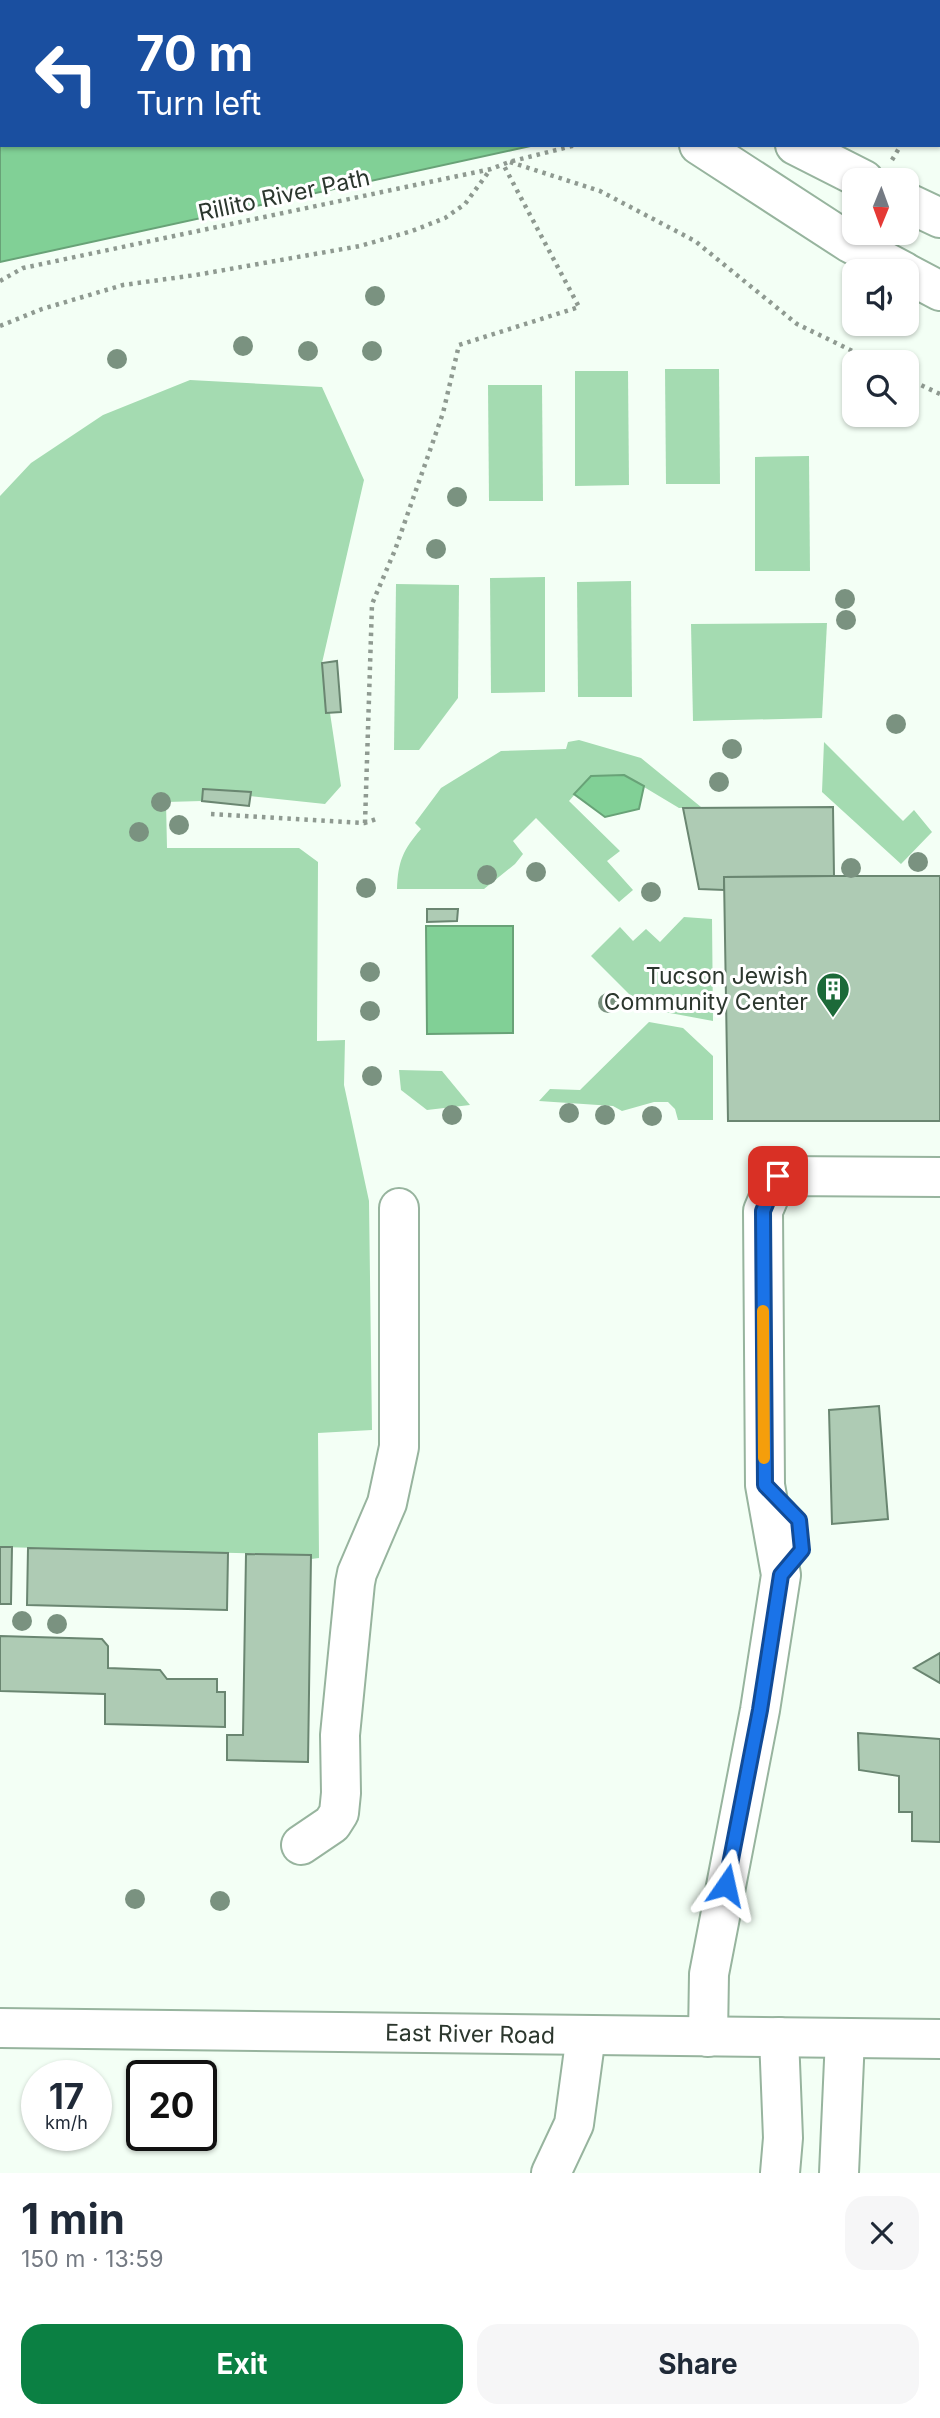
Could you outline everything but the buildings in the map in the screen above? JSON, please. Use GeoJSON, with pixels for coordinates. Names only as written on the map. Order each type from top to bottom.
{"type":"FeatureCollection","features":[{"type":"Feature","properties":{"kind":"street"},"geometry":{"type":"LineString","coordinates":[[801,147],[868,168]]}},
{"type":"Feature","properties":{"kind":"street"},"geometry":{"type":"LineString","coordinates":[[703,148],[850,243],[880,259]]}},
{"type":"Feature","properties":{"kind":"street"},"geometry":{"type":"LineString","coordinates":[[919,208],[940,218]]}},
{"type":"Feature","properties":{"kind":"street"},"geometry":{"type":"LineString","coordinates":[[919,280],[940,291]]}},
{"type":"Feature","properties":{"kind":"street"},"geometry":{"type":"LineString","coordinates":[[708,2037],[709,1974],[760,1710],[781,1575],[802,1550],[799,1520],[765,1485],[763,1211],[778,1176],[940,1177]]}},
{"type":"Feature","properties":{"kind":"street"},"geometry":{"type":"LineString","coordinates":[[301,1845],[332,1824],[339,1813],[340,1735],[355,1583],[387,1503],[396,1471],[400,1424],[399,1208]]}},
{"type":"Feature","properties":{"kind":"street","name":"East River Road"},"geometry":{"type":"LineString","coordinates":[[0,2028],[940,2039]]}},
{"type":"Feature","properties":{"kind":"street"},"geometry":{"type":"LineString","coordinates":[[551,2173],[573,2124],[586,2035]]}},
{"type":"Feature","properties":{"kind":"street"},"geometry":{"type":"LineString","coordinates":[[779,2037],[783,2138],[780,2173]]}},
{"type":"Feature","properties":{"kind":"street"},"geometry":{"type":"LineString","coordinates":[[839,2173],[845,2038]]}},
{"type":"Feature","properties":{"kind":"path","name":"Rillito River Path"},"geometry":{"type":"LineString","coordinates":[[0,281],[23,268],[491,169],[568,147]]}},
{"type":"Feature","properties":{"kind":"path"},"geometry":{"type":"LineString","coordinates":[[880,168],[899,147]]}},
{"type":"Feature","properties":{"kind":"path"},"geometry":{"type":"LineString","coordinates":[[509,162],[600,191],[695,241],[797,324],[850,350]]}},
{"type":"Feature","properties":{"kind":"path"},"geometry":{"type":"LineString","coordinates":[[365,823],[372,604],[395,550],[443,412],[459,345],[579,307],[503,164]]}},
{"type":"Feature","properties":{"kind":"path"},"geometry":{"type":"LineString","coordinates":[[0,326],[43,309],[123,285],[359,246],[412,231],[445,218],[465,204],[491,169]]}},
{"type":"Feature","properties":{"kind":"path"},"geometry":{"type":"LineString","coordinates":[[919,384],[940,394]]}},
{"type":"Feature","properties":{"kind":"path"},"geometry":{"type":"LineString","coordinates":[[211,814],[365,823],[379,818]]}},
{"type":"Feature","properties":{"kind":"shaded area"},"geometry":{"type":"Polygon","coordinates":[[[0,147],[526,147],[0,262],[0,147]]]}},
{"type":"Feature","properties":{"kind":"shaded area"},"geometry":{"type":"Polygon","coordinates":[[[665,369],[719,369],[720,484],[666,484],[665,369]]]}},
{"type":"Feature","properties":{"kind":"shaded area"},"geometry":{"type":"Polygon","coordinates":[[[575,371],[628,371],[629,485],[575,486],[575,371]]]}},
{"type":"Feature","properties":{"kind":"shaded area"},"geometry":{"type":"Polygon","coordinates":[[[190,380],[322,387],[364,480],[322,663],[326,713],[330,713],[341,786],[325,804],[250,796],[250,792],[204,789],[202,801],[166,802],[167,848],[299,848],[318,862],[317,1041],[345,1040],[344,1085],[369,1201],[372,1430],[318,1433],[319,1558],[311,1559],[310,1555],[0,1547],[0,496],[31,463],[103,415],[190,380]]]}},
{"type":"Feature","properties":{"kind":"shaded area"},"geometry":{"type":"Polygon","coordinates":[[[488,385],[542,385],[543,501],[489,501],[488,385]]]}},
{"type":"Feature","properties":{"kind":"shaded area"},"geometry":{"type":"Polygon","coordinates":[[[809,456],[810,571],[755,571],[755,457],[809,456]]]}},
{"type":"Feature","properties":{"kind":"shaded area"},"geometry":{"type":"Polygon","coordinates":[[[545,577],[545,692],[491,693],[490,578],[545,577]]]}},
{"type":"Feature","properties":{"kind":"shaded area"},"geometry":{"type":"Polygon","coordinates":[[[631,581],[632,697],[578,697],[577,582],[631,581]]]}},
{"type":"Feature","properties":{"kind":"shaded area"},"geometry":{"type":"Polygon","coordinates":[[[396,584],[459,585],[458,698],[419,750],[394,750],[396,584]]]}},
{"type":"Feature","properties":{"kind":"shaded area"},"geometry":{"type":"Polygon","coordinates":[[[827,623],[822,718],[693,721],[691,624],[827,623]]]}},
{"type":"Feature","properties":{"kind":"shaded area"},"geometry":{"type":"Polygon","coordinates":[[[579,740],[641,758],[701,807],[679,808],[624,775],[591,776],[569,801],[620,851],[607,861],[633,890],[619,902],[536,818],[513,841],[523,854],[484,889],[397,889],[403,856],[421,829],[415,823],[441,788],[501,751],[566,749],[568,742],[579,740]]]}},
{"type":"Feature","properties":{"kind":"shaded area"},"geometry":{"type":"Polygon","coordinates":[[[824,742],[903,821],[914,810],[932,832],[901,864],[822,792],[824,742]]]}},
{"type":"Feature","properties":{"kind":"shaded area"},"geometry":{"type":"Polygon","coordinates":[[[624,775],[644,786],[639,809],[605,817],[574,794],[591,776],[624,775]]]}},
{"type":"Feature","properties":{"kind":"shaded area"},"geometry":{"type":"Polygon","coordinates":[[[684,917],[712,919],[713,1021],[643,1008],[591,956],[620,927],[633,941],[646,929],[660,942],[684,917]]]}},
{"type":"Feature","properties":{"kind":"shaded area"},"geometry":{"type":"Polygon","coordinates":[[[426,926],[513,926],[513,1033],[427,1034],[426,926]]]}},
{"type":"Feature","properties":{"kind":"shaded area"},"geometry":{"type":"Polygon","coordinates":[[[649,1022],[683,1028],[713,1056],[713,1120],[678,1120],[675,1109],[668,1102],[654,1102],[622,1111],[613,1106],[539,1101],[550,1089],[580,1090],[649,1022]]]}},
{"type":"Feature","properties":{"kind":"shaded area"},"geometry":{"type":"Polygon","coordinates":[[[399,1070],[442,1071],[470,1105],[427,1110],[401,1090],[399,1070]]]}},
{"type":"Feature","properties":{"kind":"slow traffic"},"geometry":{"type":"LineString","coordinates":[[763,1311],[764,1458]]}},
{"type":"Feature","properties":{"kind":"place","name":"Tucson Jewish Community Center"},"geometry":{"type":"Point","coordinates":[833,1019]}},
{"type":"Feature","properties":{"kind":"route"},"geometry":{"type":"LineString","coordinates":[[726,1885],[760,1710],[781,1575],[802,1550],[799,1520],[765,1485],[763,1211],[778,1176]]}}]}
